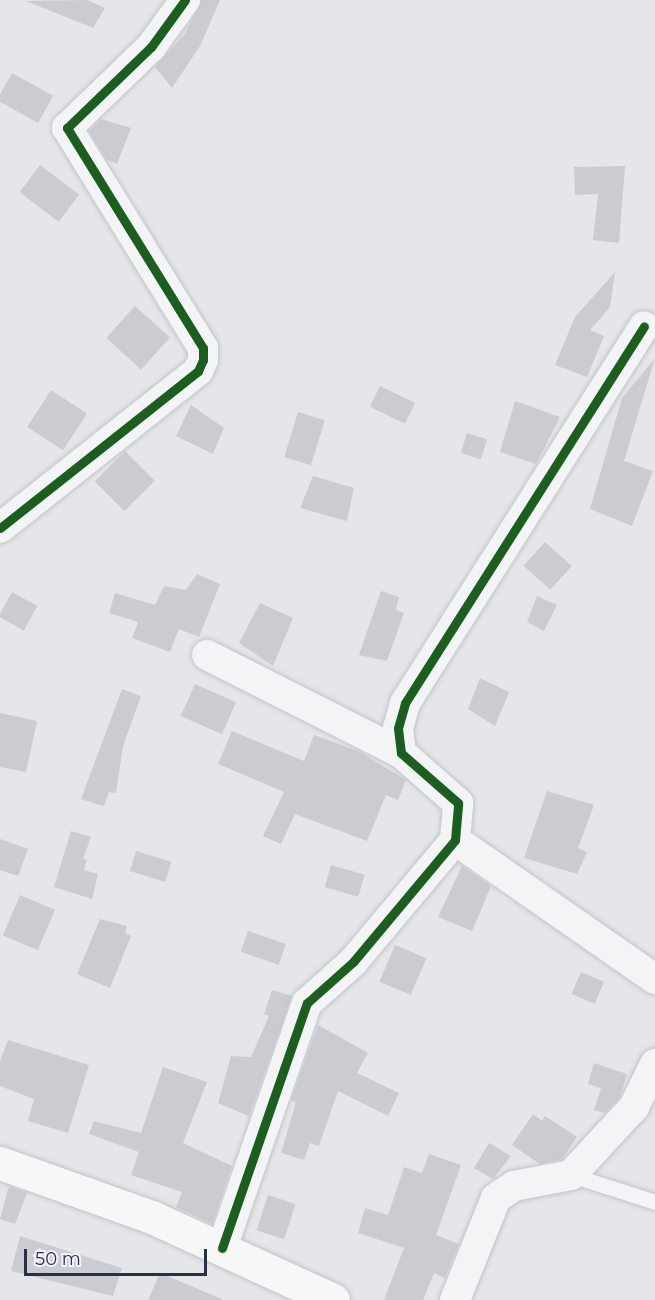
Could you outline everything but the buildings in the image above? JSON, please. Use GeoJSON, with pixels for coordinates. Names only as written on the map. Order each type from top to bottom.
{"type":"FeatureCollection","features":[{"type":"Feature","properties":{"kind":"main road"},"geometry":{"type":"LineString","coordinates":[[0,1163],[222,1248],[333,1300]]}},
{"type":"Feature","properties":{"kind":"street"},"geometry":{"type":"LineString","coordinates":[[0,528],[198,371],[203,360],[203,348],[67,128],[151,47],[185,0]]}},
{"type":"Feature","properties":{"kind":"street"},"geometry":{"type":"LineString","coordinates":[[401,753],[398,728],[405,703],[644,327]]}},
{"type":"Feature","properties":{"kind":"street"},"geometry":{"type":"LineString","coordinates":[[207,655],[401,753],[458,803],[455,840],[353,962],[306,1003],[222,1248]]}},
{"type":"Feature","properties":{"kind":"street"},"geometry":{"type":"LineString","coordinates":[[455,840],[655,979]]}},
{"type":"Feature","properties":{"kind":"street"},"geometry":{"type":"LineString","coordinates":[[455,1300],[496,1198],[514,1185],[572,1175],[634,1107],[655,1064]]}},
{"type":"Feature","properties":{"kind":"lane"},"geometry":{"type":"LineString","coordinates":[[572,1175],[655,1202]]}},
{"type":"Feature","properties":{"kind":"cycle path"},"geometry":{"type":"LineString","coordinates":[[0,528],[198,371],[203,360],[203,348],[67,128],[151,47],[185,0]]}},
{"type":"Feature","properties":{"kind":"cycle path"},"geometry":{"type":"LineString","coordinates":[[222,1248],[307,1003],[353,962],[455,840],[458,803],[401,753],[398,728],[405,703],[644,327]]}}]}
